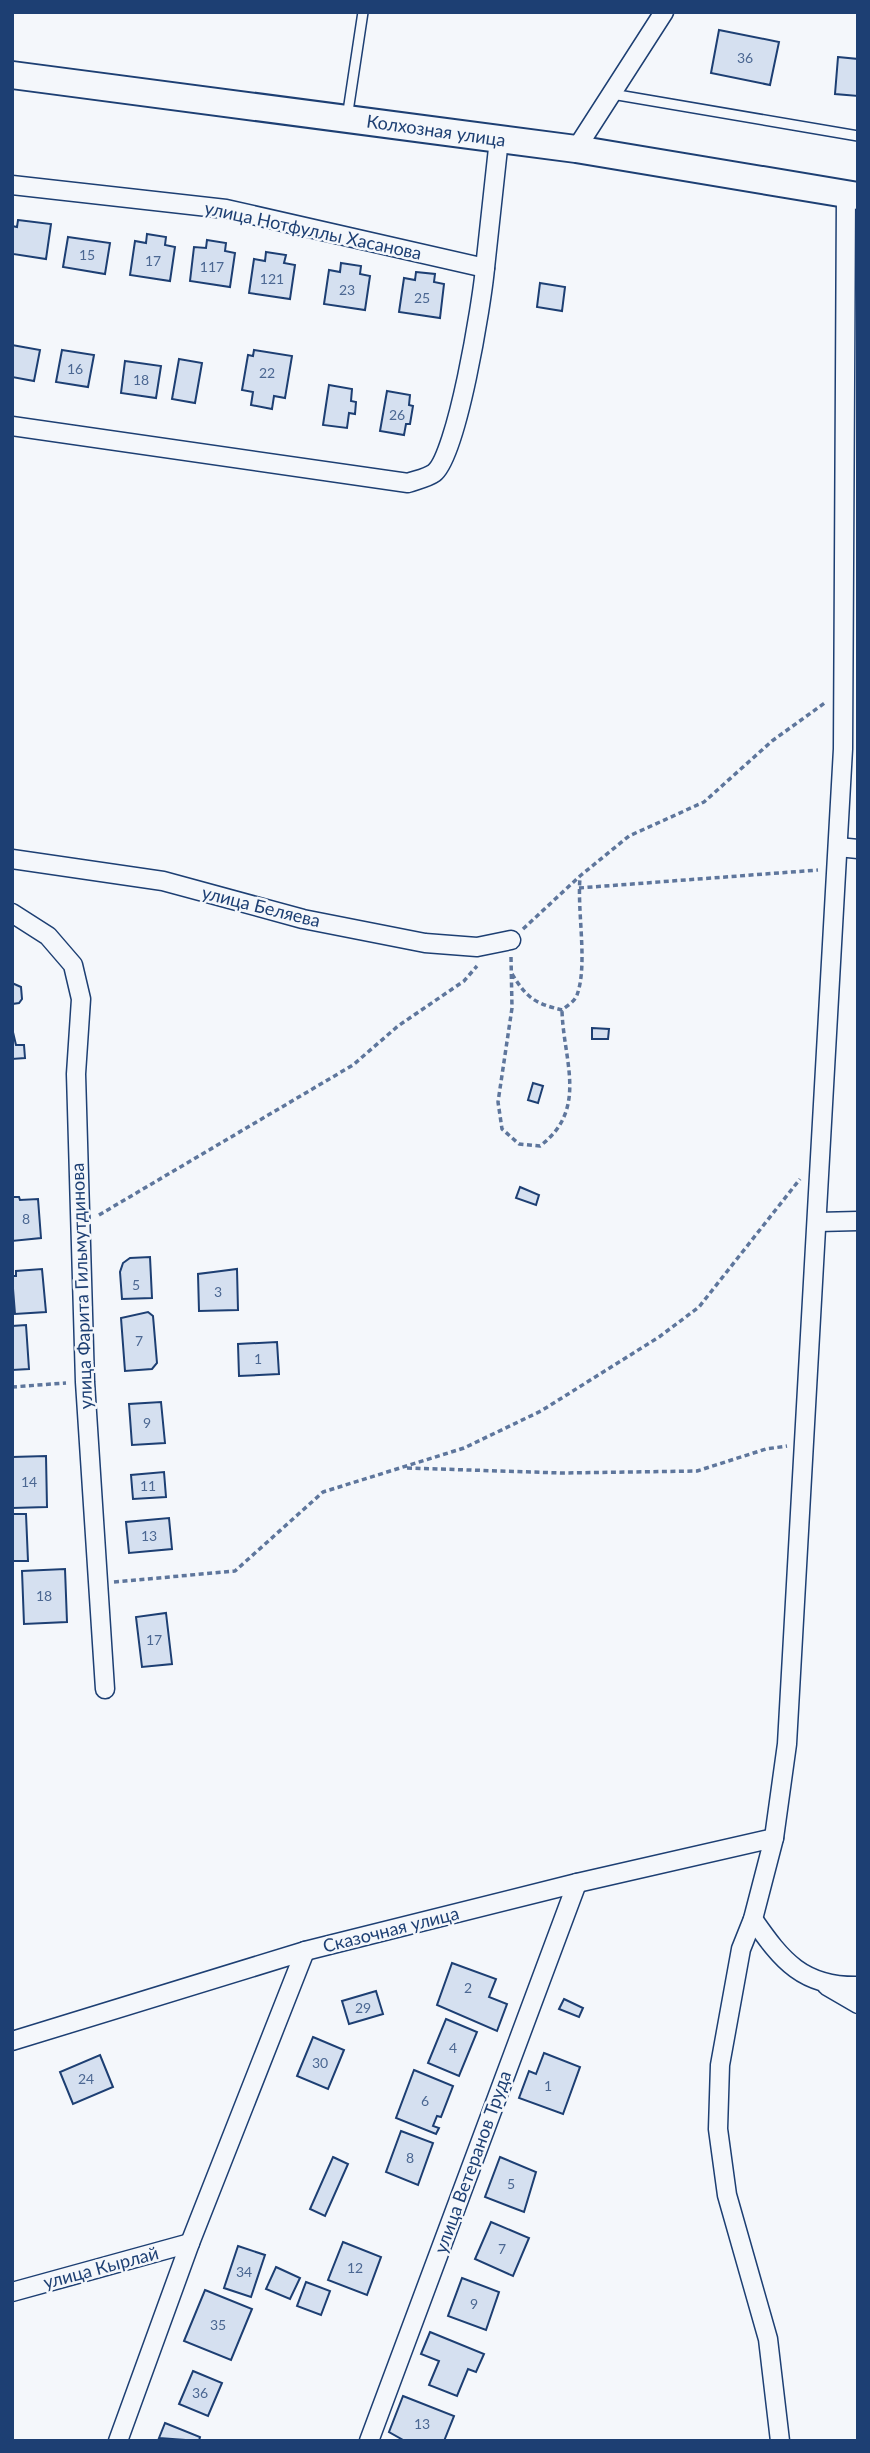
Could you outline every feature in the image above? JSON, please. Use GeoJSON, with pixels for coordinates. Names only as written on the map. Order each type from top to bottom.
{"type":"FeatureCollection","features":[{"type":"Feature","properties":{"kind":"main road","name":"Колхозная улица"},"geometry":{"type":"LineString","coordinates":[[12,75],[576,149],[852,196]]}},
{"type":"Feature","properties":{"kind":"street"},"geometry":{"type":"LineString","coordinates":[[576,149],[664,12]]}},
{"type":"Feature","properties":{"kind":"street"},"geometry":{"type":"LineString","coordinates":[[12,426],[408,483],[435,472],[450,447],[482,297],[499,139]]}},
{"type":"Feature","properties":{"kind":"street","name":"улица Нотфуллы Хасанова"},"geometry":{"type":"LineString","coordinates":[[12,185],[226,209],[485,268]]}},
{"type":"Feature","properties":{"kind":"street"},"geometry":{"type":"LineString","coordinates":[[780,2441],[768,2339],[727,2195],[718,2129],[720,2065],[741,1949],[753,1919],[774,1838],[787,1744],[838,847],[844,689],[852,196]]}},
{"type":"Feature","properties":{"kind":"street"},"geometry":{"type":"LineString","coordinates":[[838,847],[858,849]]}},
{"type":"Feature","properties":{"kind":"street","name":"улица Беляева"},"geometry":{"type":"LineString","coordinates":[[12,859],[163,881],[303,919],[425,943],[477,947],[511,940]]}},
{"type":"Feature","properties":{"kind":"street","name":"улица Фарита Гильмутдинова"},"geometry":{"type":"LineString","coordinates":[[12,912],[48,936],[73,965],[81,999],[76,1074],[79,1226],[85,1382],[105,1689]]}},
{"type":"Feature","properties":{"kind":"street"},"geometry":{"type":"LineString","coordinates":[[818,1222],[858,1221]]}},
{"type":"Feature","properties":{"kind":"street","name":"Сказочная улица"},"geometry":{"type":"LineString","coordinates":[[12,2041],[305,1951],[578,1882],[774,1838]]}},
{"type":"Feature","properties":{"kind":"street","name":"улица Ветеранов Труда"},"geometry":{"type":"LineString","coordinates":[[369,2441],[578,1882]]}},
{"type":"Feature","properties":{"kind":"street"},"geometry":{"type":"LineString","coordinates":[[753,1919],[777,1954],[799,1972],[858,2004]]}},
{"type":"Feature","properties":{"kind":"street"},"geometry":{"type":"LineString","coordinates":[[118,2441],[190,2243],[305,1951]]}},
{"type":"Feature","properties":{"kind":"street"},"geometry":{"type":"LineString","coordinates":[[826,1985],[858,1986]]}},
{"type":"Feature","properties":{"kind":"street","name":"улица Кырлай"},"geometry":{"type":"LineString","coordinates":[[12,2292],[190,2243]]}},
{"type":"Feature","properties":{"kind":"lane"},"geometry":{"type":"LineString","coordinates":[[346,118],[363,12]]}},
{"type":"Feature","properties":{"kind":"lane"},"geometry":{"type":"LineString","coordinates":[[612,94],[858,136]]}},
{"type":"Feature","properties":{"kind":"path"},"geometry":{"type":"LineString","coordinates":[[562,1010],[564,1047],[572,1080],[564,1116],[555,1135],[540,1146],[519,1144],[502,1129],[498,1102],[512,1007],[511,940],[580,876],[629,836],[704,802],[772,741],[844,689]]}},
{"type":"Feature","properties":{"kind":"path"},"geometry":{"type":"LineString","coordinates":[[579,888],[836,868]]}},
{"type":"Feature","properties":{"kind":"path"},"geometry":{"type":"LineString","coordinates":[[562,1010],[577,998],[582,973],[580,876]]}},
{"type":"Feature","properties":{"kind":"path"},"geometry":{"type":"LineString","coordinates":[[79,1226],[353,1065],[398,1026],[464,981],[478,964]]}},
{"type":"Feature","properties":{"kind":"path"},"geometry":{"type":"LineString","coordinates":[[511,973],[525,996],[562,1010]]}},
{"type":"Feature","properties":{"kind":"path"},"geometry":{"type":"LineString","coordinates":[[98,1584],[235,1571],[323,1492],[464,1448],[541,1411],[659,1337],[699,1307],[820,1154]]}},
{"type":"Feature","properties":{"kind":"path"},"geometry":{"type":"LineString","coordinates":[[12,1387],[85,1382]]}},
{"type":"Feature","properties":{"kind":"path"},"geometry":{"type":"LineString","coordinates":[[402,1467],[562,1473],[697,1471],[782,1445],[803,1449]]}},
{"type":"Feature","properties":{"kind":"building"},"geometry":{"type":"Polygon","coordinates":[[[719,30],[779,42],[770,85],[711,73],[719,30]]]}},
{"type":"Feature","properties":{"kind":"building"},"geometry":{"type":"Polygon","coordinates":[[[838,57],[858,59],[858,96],[835,94],[838,57]]]}},
{"type":"Feature","properties":{"kind":"building"},"geometry":{"type":"Polygon","coordinates":[[[18,220],[51,224],[46,259],[13,254],[12,226],[17,227],[18,220]]]}},
{"type":"Feature","properties":{"kind":"building"},"geometry":{"type":"Polygon","coordinates":[[[147,234],[166,237],[165,245],[175,247],[170,281],[130,275],[135,241],[146,243],[147,234]]]}},
{"type":"Feature","properties":{"kind":"building"},"geometry":{"type":"Polygon","coordinates":[[[68,237],[110,243],[105,274],[63,267],[68,237]]]}},
{"type":"Feature","properties":{"kind":"building"},"geometry":{"type":"Polygon","coordinates":[[[207,240],[226,243],[225,251],[235,253],[230,287],[190,281],[194,247],[206,248],[207,240]]]}},
{"type":"Feature","properties":{"kind":"building"},"geometry":{"type":"Polygon","coordinates":[[[266,252],[286,255],[284,263],[295,265],[290,299],[249,293],[254,259],[265,261],[266,252]]]}},
{"type":"Feature","properties":{"kind":"building"},"geometry":{"type":"Polygon","coordinates":[[[341,263],[361,266],[360,274],[370,276],[365,310],[324,304],[329,270],[340,272],[341,263]]]}},
{"type":"Feature","properties":{"kind":"building"},"geometry":{"type":"Polygon","coordinates":[[[416,272],[435,274],[434,282],[444,284],[440,318],[399,312],[404,278],[415,280],[416,272]]]}},
{"type":"Feature","properties":{"kind":"building"},"geometry":{"type":"Polygon","coordinates":[[[540,283],[565,287],[562,311],[537,307],[540,283]]]}},
{"type":"Feature","properties":{"kind":"building"},"geometry":{"type":"Polygon","coordinates":[[[12,345],[40,350],[34,381],[12,377],[12,345]]]}},
{"type":"Feature","properties":{"kind":"building"},"geometry":{"type":"Polygon","coordinates":[[[62,350],[94,355],[88,387],[56,382],[62,350]]]}},
{"type":"Feature","properties":{"kind":"building"},"geometry":{"type":"Polygon","coordinates":[[[254,350],[292,356],[285,398],[274,396],[272,409],[251,405],[253,392],[242,390],[248,355],[253,356],[254,350]]]}},
{"type":"Feature","properties":{"kind":"building"},"geometry":{"type":"Polygon","coordinates":[[[179,359],[202,363],[195,403],[172,399],[179,359]]]}},
{"type":"Feature","properties":{"kind":"building"},"geometry":{"type":"Polygon","coordinates":[[[125,361],[161,366],[156,398],[121,393],[125,361]]]}},
{"type":"Feature","properties":{"kind":"building"},"geometry":{"type":"Polygon","coordinates":[[[329,385],[352,389],[351,401],[356,402],[355,414],[349,413],[347,428],[323,425],[329,385]]]}},
{"type":"Feature","properties":{"kind":"building"},"geometry":{"type":"Polygon","coordinates":[[[387,391],[410,395],[409,405],[413,406],[410,424],[406,424],[404,435],[380,431],[387,391]]]}},
{"type":"Feature","properties":{"kind":"building"},"geometry":{"type":"Polygon","coordinates":[[[12,983],[21,987],[22,999],[19,1003],[12,1004],[12,983]]]}},
{"type":"Feature","properties":{"kind":"building"},"geometry":{"type":"Polygon","coordinates":[[[12,1028],[16,1045],[24,1045],[25,1058],[12,1059],[12,1028]]]}},
{"type":"Feature","properties":{"kind":"building"},"geometry":{"type":"Polygon","coordinates":[[[592,1028],[609,1029],[608,1039],[592,1039],[592,1028]]]}},
{"type":"Feature","properties":{"kind":"building"},"geometry":{"type":"Polygon","coordinates":[[[533,1083],[543,1086],[538,1103],[528,1100],[533,1083]]]}},
{"type":"Feature","properties":{"kind":"building"},"geometry":{"type":"Polygon","coordinates":[[[520,1187],[539,1195],[536,1205],[516,1198],[520,1187]]]}},
{"type":"Feature","properties":{"kind":"building"},"geometry":{"type":"Polygon","coordinates":[[[12,1197],[19,1197],[20,1200],[38,1199],[41,1238],[12,1241],[12,1197]]]}},
{"type":"Feature","properties":{"kind":"building"},"geometry":{"type":"Polygon","coordinates":[[[150,1257],[152,1298],[122,1299],[120,1272],[123,1263],[130,1258],[150,1257]]]}},
{"type":"Feature","properties":{"kind":"building"},"geometry":{"type":"Polygon","coordinates":[[[42,1269],[46,1312],[15,1314],[12,1276],[16,1276],[16,1271],[42,1269]]]}},
{"type":"Feature","properties":{"kind":"building"},"geometry":{"type":"Polygon","coordinates":[[[237,1269],[238,1310],[199,1311],[198,1274],[237,1269]]]}},
{"type":"Feature","properties":{"kind":"building"},"geometry":{"type":"Polygon","coordinates":[[[148,1312],[153,1316],[157,1363],[152,1369],[125,1371],[121,1318],[148,1312]]]}},
{"type":"Feature","properties":{"kind":"building"},"geometry":{"type":"Polygon","coordinates":[[[26,1325],[29,1369],[12,1370],[12,1326],[26,1325]]]}},
{"type":"Feature","properties":{"kind":"building"},"geometry":{"type":"Polygon","coordinates":[[[277,1342],[279,1374],[239,1376],[238,1344],[277,1342]]]}},
{"type":"Feature","properties":{"kind":"building"},"geometry":{"type":"Polygon","coordinates":[[[161,1402],[165,1443],[132,1445],[129,1404],[161,1402]]]}},
{"type":"Feature","properties":{"kind":"building"},"geometry":{"type":"Polygon","coordinates":[[[46,1456],[47,1507],[12,1508],[12,1457],[46,1456]]]}},
{"type":"Feature","properties":{"kind":"building"},"geometry":{"type":"Polygon","coordinates":[[[164,1472],[166,1497],[133,1499],[131,1475],[164,1472]]]}},
{"type":"Feature","properties":{"kind":"building"},"geometry":{"type":"Polygon","coordinates":[[[12,1514],[26,1514],[28,1561],[12,1561],[12,1514]]]}},
{"type":"Feature","properties":{"kind":"building"},"geometry":{"type":"Polygon","coordinates":[[[169,1518],[172,1549],[129,1553],[126,1522],[169,1518]]]}},
{"type":"Feature","properties":{"kind":"building"},"geometry":{"type":"Polygon","coordinates":[[[65,1569],[67,1622],[24,1624],[22,1571],[65,1569]]]}},
{"type":"Feature","properties":{"kind":"building"},"geometry":{"type":"Polygon","coordinates":[[[166,1613],[172,1664],[142,1667],[136,1617],[166,1613]]]}},
{"type":"Feature","properties":{"kind":"building"},"geometry":{"type":"Polygon","coordinates":[[[452,1963],[496,1979],[489,1997],[507,2004],[497,2031],[437,2005],[452,1963]]]}},
{"type":"Feature","properties":{"kind":"building"},"geometry":{"type":"Polygon","coordinates":[[[376,1991],[383,2014],[349,2024],[342,2001],[376,1991]]]}},
{"type":"Feature","properties":{"kind":"building"},"geometry":{"type":"Polygon","coordinates":[[[564,1999],[583,2008],[579,2017],[559,2009],[564,1999]]]}},
{"type":"Feature","properties":{"kind":"building"},"geometry":{"type":"Polygon","coordinates":[[[446,2019],[477,2032],[459,2076],[428,2063],[446,2019]]]}},
{"type":"Feature","properties":{"kind":"building"},"geometry":{"type":"Polygon","coordinates":[[[313,2037],[344,2050],[328,2089],[297,2076],[313,2037]]]}},
{"type":"Feature","properties":{"kind":"building"},"geometry":{"type":"Polygon","coordinates":[[[544,2053],[580,2067],[563,2114],[519,2098],[529,2071],[536,2074],[544,2053]]]}},
{"type":"Feature","properties":{"kind":"building"},"geometry":{"type":"Polygon","coordinates":[[[100,2055],[113,2087],[73,2104],[60,2072],[100,2055]]]}},
{"type":"Feature","properties":{"kind":"building"},"geometry":{"type":"Polygon","coordinates":[[[414,2070],[453,2086],[441,2117],[437,2116],[433,2126],[439,2128],[436,2134],[396,2118],[414,2070]]]}},
{"type":"Feature","properties":{"kind":"building"},"geometry":{"type":"Polygon","coordinates":[[[401,2131],[433,2143],[418,2185],[386,2172],[401,2131]]]}},
{"type":"Feature","properties":{"kind":"building"},"geometry":{"type":"Polygon","coordinates":[[[333,2157],[348,2164],[325,2216],[310,2209],[333,2157]]]}},
{"type":"Feature","properties":{"kind":"building"},"geometry":{"type":"Polygon","coordinates":[[[500,2157],[536,2172],[524,2212],[485,2197],[500,2157]]]}},
{"type":"Feature","properties":{"kind":"building"},"geometry":{"type":"Polygon","coordinates":[[[491,2222],[529,2238],[513,2276],[475,2259],[491,2222]]]}},
{"type":"Feature","properties":{"kind":"building"},"geometry":{"type":"Polygon","coordinates":[[[343,2242],[381,2257],[367,2295],[328,2280],[343,2242]]]}},
{"type":"Feature","properties":{"kind":"building"},"geometry":{"type":"Polygon","coordinates":[[[238,2246],[265,2255],[251,2297],[224,2288],[238,2246]]]}},
{"type":"Feature","properties":{"kind":"building"},"geometry":{"type":"Polygon","coordinates":[[[276,2267],[300,2278],[290,2299],[266,2289],[276,2267]]]}},
{"type":"Feature","properties":{"kind":"building"},"geometry":{"type":"Polygon","coordinates":[[[462,2278],[499,2292],[486,2330],[448,2316],[462,2278]]]}},
{"type":"Feature","properties":{"kind":"building"},"geometry":{"type":"Polygon","coordinates":[[[306,2282],[330,2291],[321,2315],[297,2306],[306,2282]]]}},
{"type":"Feature","properties":{"kind":"building"},"geometry":{"type":"Polygon","coordinates":[[[205,2290],[252,2309],[231,2360],[184,2341],[205,2290]]]}},
{"type":"Feature","properties":{"kind":"building"},"geometry":{"type":"Polygon","coordinates":[[[430,2332],[484,2354],[476,2372],[468,2369],[457,2396],[429,2385],[439,2361],[421,2354],[430,2332]]]}},
{"type":"Feature","properties":{"kind":"building"},"geometry":{"type":"Polygon","coordinates":[[[193,2371],[222,2383],[208,2416],[179,2404],[193,2371]]]}},
{"type":"Feature","properties":{"kind":"building"},"geometry":{"type":"Polygon","coordinates":[[[403,2396],[454,2416],[444,2441],[405,2441],[389,2432],[403,2396]]]}},
{"type":"Feature","properties":{"kind":"building"},"geometry":{"type":"Polygon","coordinates":[[[165,2423],[200,2437],[199,2441],[159,2438],[165,2423]]]}}]}
